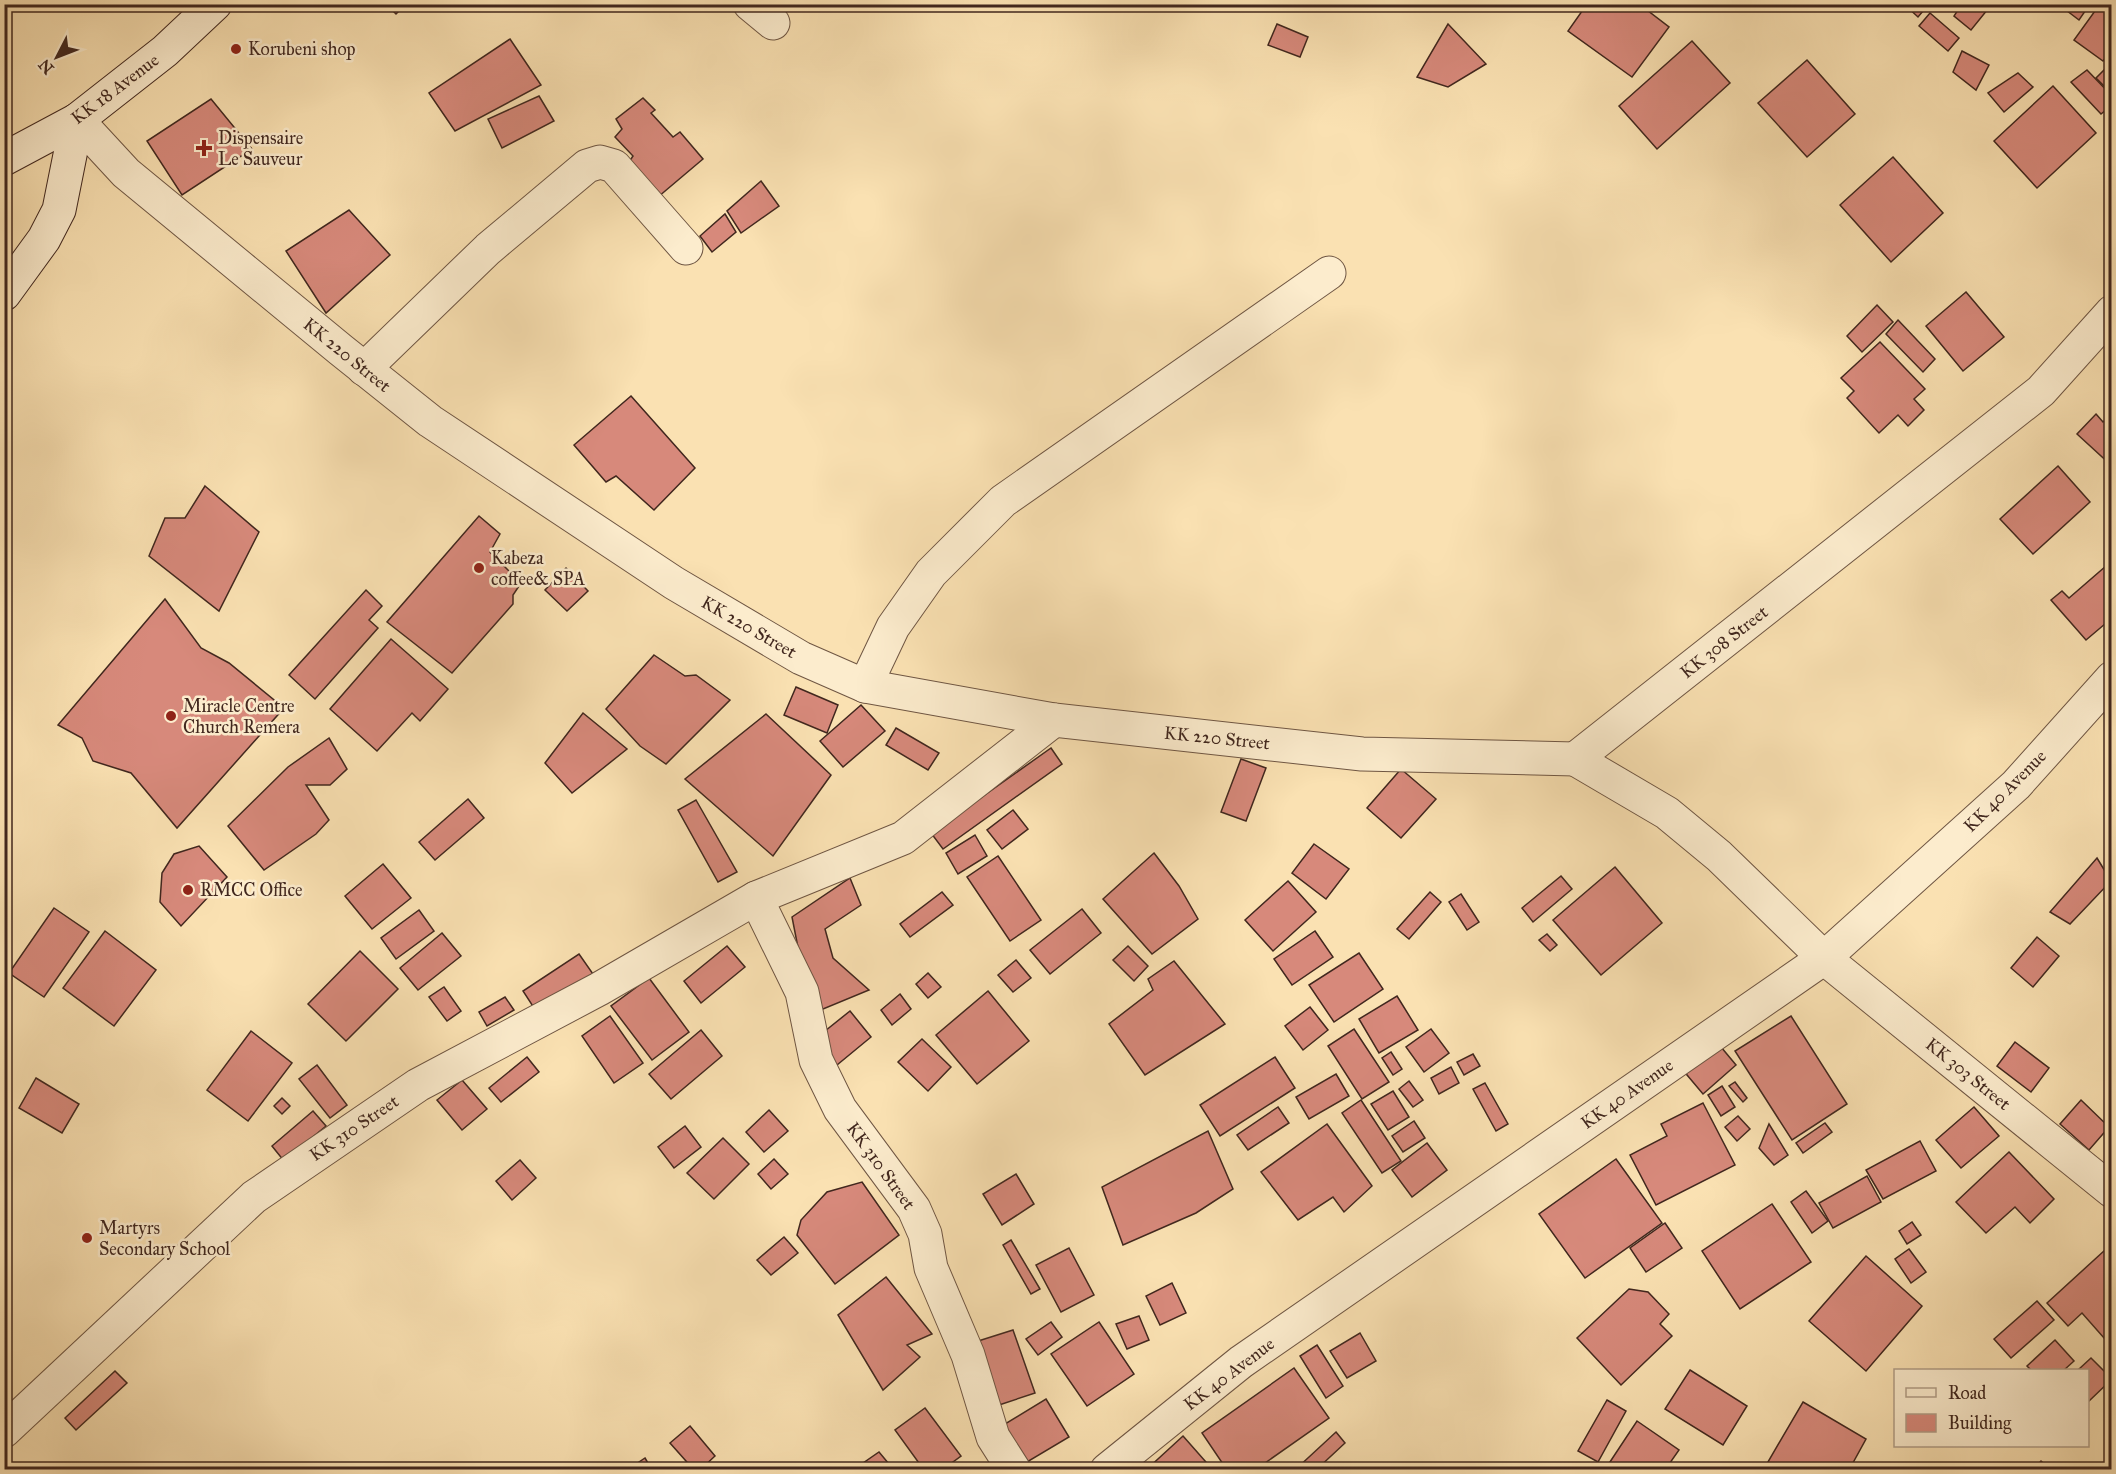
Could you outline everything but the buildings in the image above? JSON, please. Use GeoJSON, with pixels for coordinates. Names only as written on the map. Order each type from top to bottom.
{"type":"FeatureCollection","features":[{"type":"Feature","properties":{"kind":"street","name":"KK 18 Avenue"},"geometry":{"type":"LineString","coordinates":[[4,159],[77,120],[165,51],[215,4]]}},
{"type":"Feature","properties":{"kind":"street"},"geometry":{"type":"LineString","coordinates":[[4,294],[44,239],[59,210],[77,120]]}},
{"type":"Feature","properties":{"kind":"street","name":"KK 220 Street"},"geometry":{"type":"LineString","coordinates":[[77,120],[126,172],[430,422],[674,583],[801,658],[865,686],[1054,720],[1362,754],[1575,759]]}},
{"type":"Feature","properties":{"kind":"street"},"geometry":{"type":"LineString","coordinates":[[364,369],[488,249],[587,166],[600,162],[614,166],[686,248]]}},
{"type":"Feature","properties":{"kind":"street"},"geometry":{"type":"LineString","coordinates":[[865,686],[893,627],[931,573],[1003,501],[1329,273]]}},
{"type":"Feature","properties":{"kind":"street","name":"KK 308 Street"},"geometry":{"type":"LineString","coordinates":[[1575,759],[2041,391],[2112,312]]}},
{"type":"Feature","properties":{"kind":"street","name":"KK 40 Avenue"},"geometry":{"type":"LineString","coordinates":[[1107,1470],[1241,1362],[1824,958],[2016,785],[2112,678]]}},
{"type":"Feature","properties":{"kind":"street","name":"KK 310 Street"},"geometry":{"type":"LineString","coordinates":[[4,1431],[254,1197],[418,1085],[599,988],[756,898],[903,838],[1054,720]]}},
{"type":"Feature","properties":{"kind":"street"},"geometry":{"type":"LineString","coordinates":[[1575,759],[1667,813],[1719,856],[1824,958]]}},
{"type":"Feature","properties":{"kind":"street","name":"KK 310 Street"},"geometry":{"type":"LineString","coordinates":[[756,898],[801,992],[816,1060],[840,1109],[914,1209],[925,1234],[931,1268],[968,1355],[993,1437],[1014,1470]]}},
{"type":"Feature","properties":{"kind":"street","name":"KK 303 Street"},"geometry":{"type":"LineString","coordinates":[[1824,958],[2112,1191]]}},
{"type":"Feature","properties":{"kind":"place","name":"Korubeni shop"},"geometry":{"type":"Point","coordinates":[236,49]}},
{"type":"Feature","properties":{"kind":"place","name":"Dispensaire Le Sauveur"},"geometry":{"type":"Point","coordinates":[204,148]}},
{"type":"Feature","properties":{"kind":"place","name":"Kabeza coffee& SPA"},"geometry":{"type":"Point","coordinates":[479,568]}},
{"type":"Feature","properties":{"kind":"place","name":"Miracle Centre Church Remera"},"geometry":{"type":"Point","coordinates":[171,716]}},
{"type":"Feature","properties":{"kind":"place","name":"RMCC Office"},"geometry":{"type":"Point","coordinates":[188,890]}},
{"type":"Feature","properties":{"kind":"place","name":"Martyrs Secondary School"},"geometry":{"type":"Point","coordinates":[87,1238]}}]}
